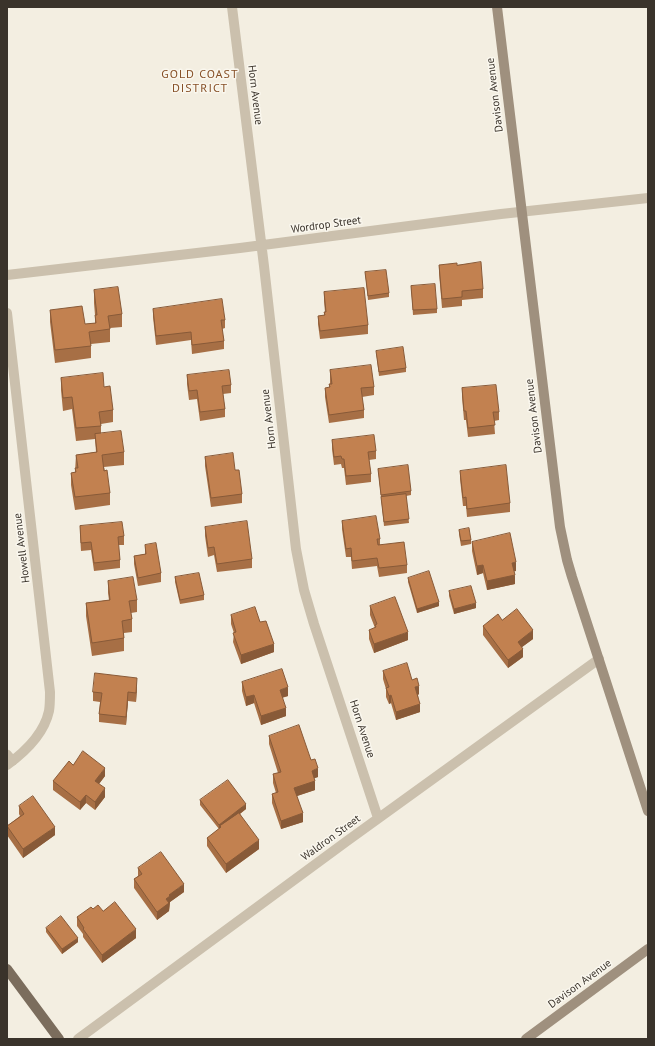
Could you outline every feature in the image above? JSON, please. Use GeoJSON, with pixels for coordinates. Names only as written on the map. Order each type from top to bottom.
{"type":"FeatureCollection","features":[{"type":"Feature","properties":{"kind":"main road"},"geometry":{"type":"LineString","coordinates":[[7,969],[58,1039]]}},
{"type":"Feature","properties":{"kind":"street","name":"Horn Avenue"},"geometry":{"type":"LineString","coordinates":[[232,7],[296,549],[304,590],[314,624],[378,818]]}},
{"type":"Feature","properties":{"kind":"street","name":"Davison Avenue"},"geometry":{"type":"LineString","coordinates":[[497,7],[560,527],[570,571],[648,812]]}},
{"type":"Feature","properties":{"kind":"street","name":"Wordrop Street"},"geometry":{"type":"LineString","coordinates":[[7,274],[261,246],[521,212],[648,198]]}},
{"type":"Feature","properties":{"kind":"street","name":"Howell Avenue"},"geometry":{"type":"LineString","coordinates":[[7,314],[50,692],[49,712],[44,725],[36,738],[25,751],[9,760]]}},
{"type":"Feature","properties":{"kind":"street","name":"Waldron Street"},"geometry":{"type":"LineString","coordinates":[[78,1039],[378,818],[599,659]]}},
{"type":"Feature","properties":{"kind":"street","name":"Davison Avenue"},"geometry":{"type":"LineString","coordinates":[[526,1039],[648,949]]}},
{"type":"Feature","properties":{"kind":"building"},"geometry":{"type":"Polygon","coordinates":[[[481,262],[483,289],[462,291],[462,297],[442,299],[439,265],[457,263],[457,265],[481,262]]]}},
{"type":"Feature","properties":{"kind":"building"},"geometry":{"type":"Polygon","coordinates":[[[386,270],[389,293],[368,296],[365,272],[386,270]]]}},
{"type":"Feature","properties":{"kind":"building"},"geometry":{"type":"Polygon","coordinates":[[[435,284],[437,309],[413,310],[411,286],[435,284]]]}},
{"type":"Feature","properties":{"kind":"building"},"geometry":{"type":"Polygon","coordinates":[[[118,287],[122,314],[108,316],[110,329],[89,332],[91,346],[55,350],[50,310],[82,306],[85,324],[96,323],[95,315],[97,315],[94,290],[118,287]]]}},
{"type":"Feature","properties":{"kind":"building"},"geometry":{"type":"Polygon","coordinates":[[[364,288],[368,325],[320,331],[318,316],[325,315],[324,312],[326,312],[324,292],[364,288]]]}},
{"type":"Feature","properties":{"kind":"building"},"geometry":{"type":"Polygon","coordinates":[[[222,299],[225,320],[221,320],[224,341],[192,345],[191,332],[156,336],[153,309],[222,299]]]}},
{"type":"Feature","properties":{"kind":"building"},"geometry":{"type":"Polygon","coordinates":[[[403,347],[406,368],[379,372],[376,351],[403,347]]]}},
{"type":"Feature","properties":{"kind":"building"},"geometry":{"type":"Polygon","coordinates":[[[371,365],[374,387],[361,388],[364,410],[329,415],[325,388],[330,387],[329,384],[332,384],[330,370],[371,365]]]}},
{"type":"Feature","properties":{"kind":"building"},"geometry":{"type":"Polygon","coordinates":[[[229,370],[231,385],[222,386],[225,409],[200,412],[197,390],[189,391],[187,375],[229,370]]]}},
{"type":"Feature","properties":{"kind":"building"},"geometry":{"type":"Polygon","coordinates":[[[103,373],[104,387],[110,386],[113,410],[99,412],[101,426],[76,428],[72,397],[63,398],[61,378],[103,373]]]}},
{"type":"Feature","properties":{"kind":"building"},"geometry":{"type":"Polygon","coordinates":[[[496,385],[499,412],[493,412],[495,425],[468,428],[466,411],[464,411],[462,388],[496,385]]]}},
{"type":"Feature","properties":{"kind":"building"},"geometry":{"type":"Polygon","coordinates":[[[121,431],[124,452],[102,455],[104,471],[107,470],[110,493],[75,497],[71,473],[76,472],[75,468],[78,468],[76,455],[97,452],[95,434],[121,431]]]}},
{"type":"Feature","properties":{"kind":"building"},"geometry":{"type":"Polygon","coordinates":[[[374,435],[376,451],[368,452],[371,474],[346,476],[344,459],[342,459],[341,456],[334,457],[332,440],[374,435]]]}},
{"type":"Feature","properties":{"kind":"building"},"geometry":{"type":"Polygon","coordinates":[[[233,453],[235,470],[239,470],[242,494],[211,498],[205,457],[233,453]]]}},
{"type":"Feature","properties":{"kind":"building"},"geometry":{"type":"Polygon","coordinates":[[[408,465],[411,491],[381,495],[378,469],[408,465]]]}},
{"type":"Feature","properties":{"kind":"building"},"geometry":{"type":"Polygon","coordinates":[[[506,465],[510,503],[467,509],[466,497],[463,498],[460,471],[506,465]]]}},
{"type":"Feature","properties":{"kind":"building"},"geometry":{"type":"Polygon","coordinates":[[[406,494],[409,519],[384,522],[381,497],[406,494]]]}},
{"type":"Feature","properties":{"kind":"building"},"geometry":{"type":"Polygon","coordinates":[[[376,516],[380,539],[377,539],[378,545],[404,542],[407,565],[379,568],[377,558],[352,561],[351,548],[346,549],[342,521],[376,516]]]}},
{"type":"Feature","properties":{"kind":"building"},"geometry":{"type":"Polygon","coordinates":[[[247,521],[252,559],[217,564],[214,547],[208,548],[205,527],[247,521]]]}},
{"type":"Feature","properties":{"kind":"building"},"geometry":{"type":"Polygon","coordinates":[[[122,522],[124,536],[118,537],[120,560],[94,563],[91,542],[81,543],[80,526],[122,522]]]}},
{"type":"Feature","properties":{"kind":"building"},"geometry":{"type":"Polygon","coordinates":[[[469,528],[471,540],[461,541],[459,530],[469,528]]]}},
{"type":"Feature","properties":{"kind":"building"},"geometry":{"type":"Polygon","coordinates":[[[510,533],[516,562],[512,563],[515,575],[487,581],[483,565],[477,566],[472,542],[510,533]]]}},
{"type":"Feature","properties":{"kind":"building"},"geometry":{"type":"Polygon","coordinates":[[[156,543],[161,573],[138,578],[134,556],[146,554],[145,545],[156,543]]]}},
{"type":"Feature","properties":{"kind":"building"},"geometry":{"type":"Polygon","coordinates":[[[429,571],[439,602],[417,609],[408,578],[429,571]]]}},
{"type":"Feature","properties":{"kind":"building"},"geometry":{"type":"Polygon","coordinates":[[[199,573],[204,595],[180,600],[175,577],[199,573]]]}},
{"type":"Feature","properties":{"kind":"building"},"geometry":{"type":"Polygon","coordinates":[[[133,577],[137,600],[129,601],[132,619],[122,621],[124,638],[92,643],[86,603],[110,600],[108,581],[133,577]]]}},
{"type":"Feature","properties":{"kind":"building"},"geometry":{"type":"Polygon","coordinates":[[[471,586],[476,603],[454,609],[449,591],[471,586]]]}},
{"type":"Feature","properties":{"kind":"building"},"geometry":{"type":"Polygon","coordinates":[[[395,597],[408,632],[374,644],[369,630],[376,627],[375,625],[377,624],[370,606],[395,597]]]}},
{"type":"Feature","properties":{"kind":"building"},"geometry":{"type":"Polygon","coordinates":[[[255,607],[260,622],[266,621],[274,644],[241,655],[233,633],[236,632],[231,615],[255,607]]]}},
{"type":"Feature","properties":{"kind":"building"},"geometry":{"type":"Polygon","coordinates":[[[517,609],[533,630],[518,642],[523,649],[508,660],[483,626],[498,614],[502,620],[517,609]]]}},
{"type":"Feature","properties":{"kind":"building"},"geometry":{"type":"Polygon","coordinates":[[[407,663],[412,680],[417,678],[419,686],[415,687],[420,704],[396,712],[391,695],[389,696],[386,688],[389,687],[383,671],[407,663]]]}},
{"type":"Feature","properties":{"kind":"building"},"geometry":{"type":"Polygon","coordinates":[[[282,669],[288,687],[280,690],[286,708],[261,716],[254,695],[246,697],[242,682],[282,669]]]}},
{"type":"Feature","properties":{"kind":"building"},"geometry":{"type":"Polygon","coordinates":[[[95,673],[137,678],[136,693],[128,692],[126,717],[99,714],[102,693],[93,692],[95,673]]]}},
{"type":"Feature","properties":{"kind":"building"},"geometry":{"type":"Polygon","coordinates":[[[299,725],[311,760],[315,759],[318,768],[312,771],[315,781],[294,788],[303,813],[281,821],[272,794],[278,792],[273,774],[281,772],[269,736],[299,725]]]}},
{"type":"Feature","properties":{"kind":"building"},"geometry":{"type":"Polygon","coordinates":[[[83,751],[105,768],[95,781],[105,788],[95,802],[86,795],[80,802],[53,781],[69,761],[73,765],[83,751]]]}},
{"type":"Feature","properties":{"kind":"building"},"geometry":{"type":"Polygon","coordinates":[[[228,780],[246,804],[219,825],[200,800],[228,780]]]}},
{"type":"Feature","properties":{"kind":"building"},"geometry":{"type":"Polygon","coordinates":[[[33,796],[55,827],[23,849],[7,826],[24,814],[19,806],[33,796]]]}},
{"type":"Feature","properties":{"kind":"building"},"geometry":{"type":"Polygon","coordinates":[[[239,813],[259,840],[226,864],[207,838],[221,827],[220,826],[239,813]]]}},
{"type":"Feature","properties":{"kind":"building"},"geometry":{"type":"Polygon","coordinates":[[[161,852],[184,884],[169,895],[170,896],[166,899],[169,903],[157,912],[134,879],[142,874],[138,868],[161,852]]]}},
{"type":"Feature","properties":{"kind":"building"},"geometry":{"type":"Polygon","coordinates":[[[115,902],[136,929],[102,955],[83,929],[84,928],[77,917],[91,907],[93,909],[98,905],[103,911],[115,902]]]}},
{"type":"Feature","properties":{"kind":"building"},"geometry":{"type":"Polygon","coordinates":[[[61,916],[78,938],[62,949],[46,928],[61,916]]]}},
{"type":"Feature","properties":{"kind":"district","name":"GOLD COAST DISTRICT"},"geometry":{"type":"Point","coordinates":[200,82]}}]}
